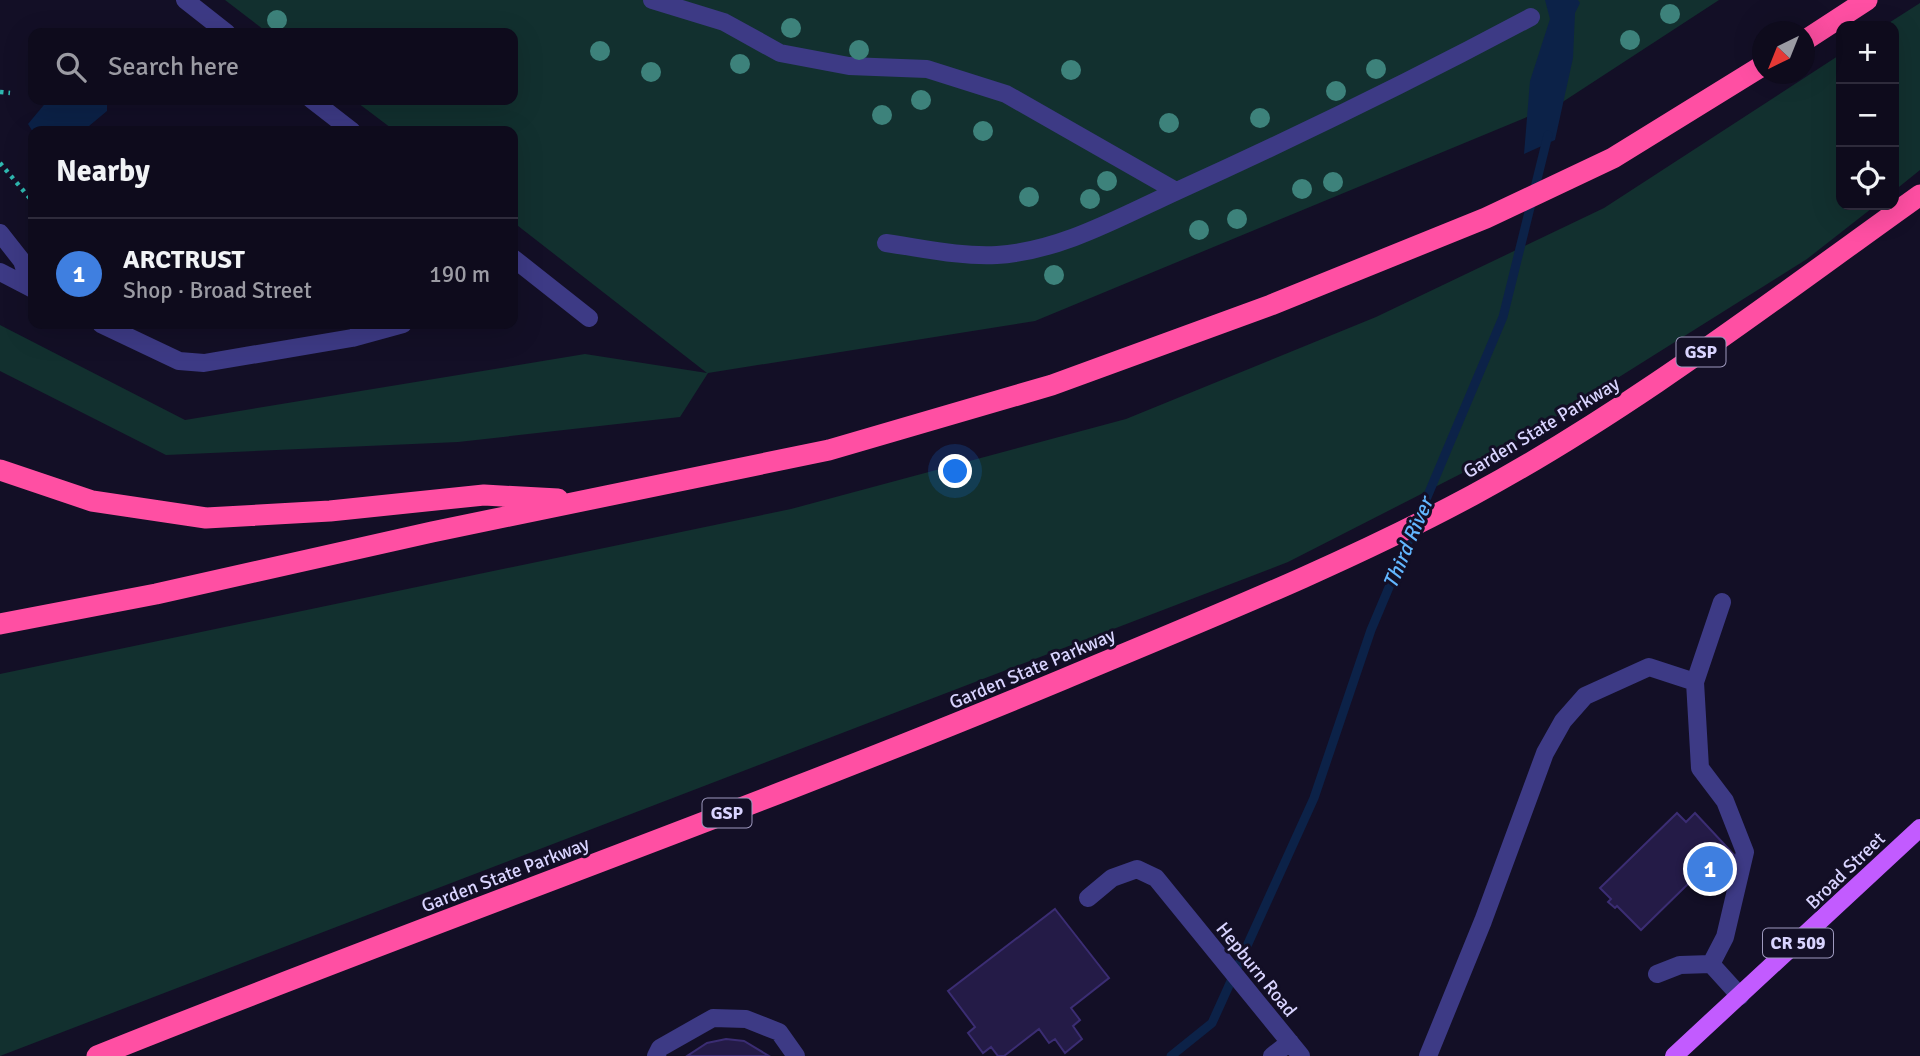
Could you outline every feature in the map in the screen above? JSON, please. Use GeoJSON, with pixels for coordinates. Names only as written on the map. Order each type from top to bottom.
{"type":"FeatureCollection","features":[{"type":"Feature","properties":{"kind":"highway"},"geometry":{"type":"LineString","coordinates":[[1815,34],[1867,0]]}},
{"type":"Feature","properties":{"kind":"highway"},"geometry":{"type":"LineString","coordinates":[[0,624],[830,450],[1052,386],[1271,305],[1486,218],[1613,158],[1752,72]]}},
{"type":"Feature","properties":{"kind":"highway","name":"Garden State Parkway"},"geometry":{"type":"LineString","coordinates":[[97,1056],[883,754],[1352,558],[1474,495],[1586,430],[1671,373],[1920,195]]}},
{"type":"Feature","properties":{"kind":"highway"},"geometry":{"type":"LineString","coordinates":[[0,470],[92,502],[206,518],[330,511],[484,495],[588,501]]}},
{"type":"Feature","properties":{"kind":"main road","name":"Broad Street"},"geometry":{"type":"LineString","coordinates":[[1674,1056],[1920,828]]}},
{"type":"Feature","properties":{"kind":"street"},"geometry":{"type":"LineString","coordinates":[[185,0],[221,28]]}},
{"type":"Feature","properties":{"kind":"street"},"geometry":{"type":"LineString","coordinates":[[652,0],[724,22],[780,53],[849,66],[927,69],[1006,94],[1176,191]]}},
{"type":"Feature","properties":{"kind":"street"},"geometry":{"type":"LineString","coordinates":[[886,243],[957,253],[998,255],[1041,247],[1099,228],[1245,161],[1531,17]]}},
{"type":"Feature","properties":{"kind":"street"},"geometry":{"type":"LineString","coordinates":[[318,105],[346,126]]}},
{"type":"Feature","properties":{"kind":"street"},"geometry":{"type":"LineString","coordinates":[[0,233],[22,261],[28,277]]}},
{"type":"Feature","properties":{"kind":"street"},"geometry":{"type":"LineString","coordinates":[[0,247],[22,261]]}},
{"type":"Feature","properties":{"kind":"street"},"geometry":{"type":"LineString","coordinates":[[518,262],[589,318]]}},
{"type":"Feature","properties":{"kind":"street"},"geometry":{"type":"LineString","coordinates":[[0,272],[28,286]]}},
{"type":"Feature","properties":{"kind":"street"},"geometry":{"type":"LineString","coordinates":[[111,329],[179,362],[204,363],[352,338],[385,329]]}},
{"type":"Feature","properties":{"kind":"street"},"geometry":{"type":"LineString","coordinates":[[1711,964],[1725,937],[1745,852],[1725,801],[1700,768],[1695,682],[1722,602]]}},
{"type":"Feature","properties":{"kind":"street"},"geometry":{"type":"LineString","coordinates":[[1428,1056],[1483,921],[1545,753],[1563,721],[1585,695],[1649,667],[1695,682]]}},
{"type":"Feature","properties":{"kind":"street","name":"Hepburn Road"},"geometry":{"type":"LineString","coordinates":[[1088,898],[1112,878],[1137,869],[1156,877],[1295,1049]]}},
{"type":"Feature","properties":{"kind":"street"},"geometry":{"type":"LineString","coordinates":[[1657,974],[1680,965],[1711,964],[1740,996]]}},
{"type":"Feature","properties":{"kind":"street"},"geometry":{"type":"LineString","coordinates":[[656,1056],[660,1048],[713,1018],[746,1019],[779,1032],[796,1056]]}},
{"type":"Feature","properties":{"kind":"street"},"geometry":{"type":"LineString","coordinates":[[1272,1056],[1295,1049]]}},
{"type":"Feature","properties":{"kind":"path"},"geometry":{"type":"LineString","coordinates":[[0,92],[10,93]]}},
{"type":"Feature","properties":{"kind":"path"},"geometry":{"type":"LineString","coordinates":[[0,163],[28,196]]}},
{"type":"Feature","properties":{"kind":"green space"},"geometry":{"type":"Polygon","coordinates":[[[225,0],[1719,0],[1561,103],[1035,321],[708,373],[680,417],[458,442],[166,455],[0,371],[0,325],[185,420],[585,354],[707,373],[518,226],[518,126],[388,126],[361,105],[518,105],[518,28],[261,28],[225,0]]]}},
{"type":"Feature","properties":{"kind":"green space"},"geometry":{"type":"Polygon","coordinates":[[[1920,3],[1920,170],[1899,187],[1899,21],[1892,21],[1920,3]]]}},
{"type":"Feature","properties":{"kind":"green space"},"geometry":{"type":"Polygon","coordinates":[[[1836,57],[1836,210],[1870,210],[1807,259],[1482,463],[1288,562],[0,1056],[0,674],[791,509],[1126,419],[1376,317],[1604,208],[1795,84],[1815,84],[1815,71],[1836,57]]]}},
{"type":"Feature","properties":{"kind":"water"},"geometry":{"type":"Polygon","coordinates":[[[1545,0],[1578,0],[1580,3],[1575,13],[1573,58],[1555,140],[1524,154],[1530,81],[1550,19],[1545,0]]]}},
{"type":"Feature","properties":{"kind":"water"},"geometry":{"type":"Polygon","coordinates":[[[44,105],[107,105],[107,111],[89,126],[28,124],[44,105]]]}},
{"type":"Feature","properties":{"kind":"building"},"geometry":{"type":"Polygon","coordinates":[[[1677,813],[1686,822],[1695,813],[1737,858],[1703,886],[1698,882],[1701,879],[1698,876],[1692,880],[1641,930],[1617,906],[1615,908],[1608,902],[1611,899],[1600,888],[1677,813]]]}},
{"type":"Feature","properties":{"kind":"building"},"geometry":{"type":"Polygon","coordinates":[[[1055,909],[1109,978],[1071,1008],[1080,1020],[1073,1026],[1082,1039],[1065,1053],[1055,1039],[1049,1043],[1039,1029],[1004,1056],[998,1056],[991,1047],[983,1053],[968,1033],[975,1027],[948,991],[1055,909]]]}},
{"type":"Feature","properties":{"kind":"building"},"geometry":{"type":"Polygon","coordinates":[[[726,1039],[744,1041],[769,1056],[687,1056],[707,1043],[726,1039]]]}},
{"type":"Feature","properties":{"kind":"waterway","name":"Third River"},"geometry":{"type":"LineString","coordinates":[[1171,1056],[1212,1023],[1314,798],[1371,630],[1503,317],[1548,135]]}},
{"type":"Feature","properties":{"kind":"place","name":"ARCTRUST"},"geometry":{"type":"Point","coordinates":[1710,869]}}]}
